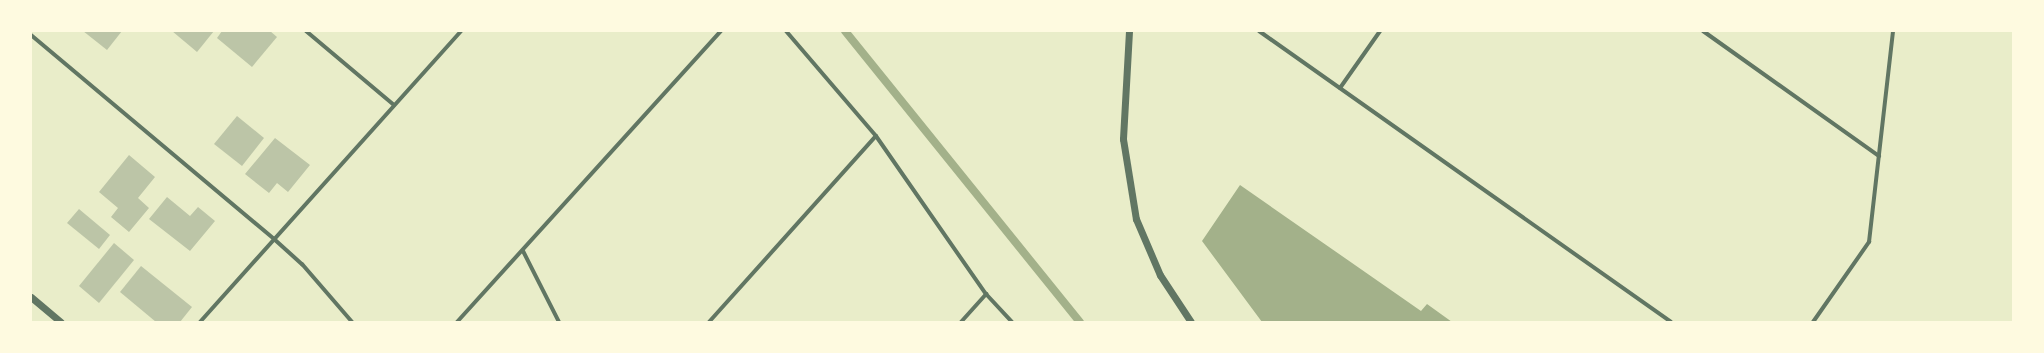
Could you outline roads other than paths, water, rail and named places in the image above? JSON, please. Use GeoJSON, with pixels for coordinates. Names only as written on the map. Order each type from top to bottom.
{"type":"FeatureCollection","features":[{"type":"Feature","properties":{"kind":"street"},"geometry":{"type":"LineString","coordinates":[[306,31],[394,105]]}},
{"type":"Feature","properties":{"kind":"street"},"geometry":{"type":"LineString","coordinates":[[200,322],[460,31]]}},
{"type":"Feature","properties":{"kind":"street"},"geometry":{"type":"LineString","coordinates":[[457,322],[721,31]]}},
{"type":"Feature","properties":{"kind":"street"},"geometry":{"type":"LineString","coordinates":[[786,31],[876,136],[986,294],[1012,322]]}},
{"type":"Feature","properties":{"kind":"street"},"geometry":{"type":"LineString","coordinates":[[1129,31],[1123,139],[1136,218],[1160,275],[1190,322]]}},
{"type":"Feature","properties":{"kind":"street"},"geometry":{"type":"LineString","coordinates":[[1259,31],[1671,322]]}},
{"type":"Feature","properties":{"kind":"street"},"geometry":{"type":"LineString","coordinates":[[1340,88],[1380,31]]}},
{"type":"Feature","properties":{"kind":"street"},"geometry":{"type":"LineString","coordinates":[[1703,31],[1879,156]]}},
{"type":"Feature","properties":{"kind":"street"},"geometry":{"type":"LineString","coordinates":[[1813,322],[1869,242],[1893,31]]}},
{"type":"Feature","properties":{"kind":"street"},"geometry":{"type":"LineString","coordinates":[[31,35],[302,264],[352,322]]}},
{"type":"Feature","properties":{"kind":"street"},"geometry":{"type":"LineString","coordinates":[[709,322],[876,136]]}},
{"type":"Feature","properties":{"kind":"street"},"geometry":{"type":"LineString","coordinates":[[523,251],[559,322]]}},
{"type":"Feature","properties":{"kind":"street"},"geometry":{"type":"LineString","coordinates":[[961,322],[986,294]]}},
{"type":"Feature","properties":{"kind":"street"},"geometry":{"type":"LineString","coordinates":[[31,297],[61,322]]}},
{"type":"Feature","properties":{"kind":"waterway"},"geometry":{"type":"LineString","coordinates":[[845,31],[1080,322]]}}]}
